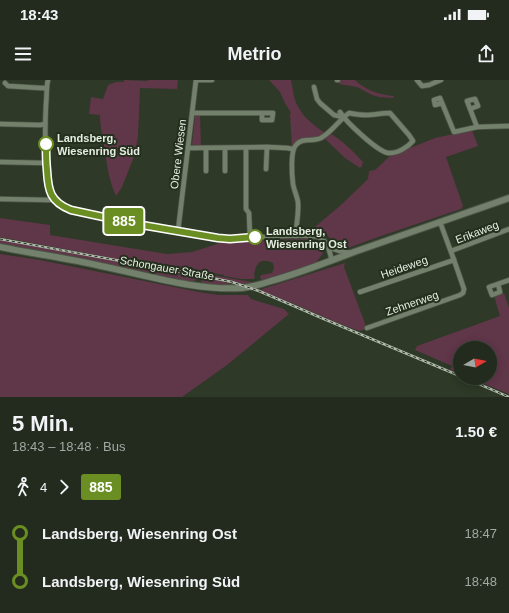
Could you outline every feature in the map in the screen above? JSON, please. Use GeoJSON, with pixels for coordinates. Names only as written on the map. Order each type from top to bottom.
{"type":"FeatureCollection","features":[{"type":"Feature","properties":{"kind":"main road","name":"Schongauer Straße"},"geometry":{"type":"LineString","coordinates":[[0,247],[100,265],[200,286],[223,288],[246,287],[278,279],[332,261],[509,198]]}},
{"type":"Feature","properties":{"kind":"street"},"geometry":{"type":"LineString","coordinates":[[48,80],[45,124],[47,179],[49,191],[58,204],[71,210],[136,224],[230,239],[316,236],[322,239],[328,247],[332,261]]}},
{"type":"Feature","properties":{"kind":"street"},"geometry":{"type":"LineString","coordinates":[[196,80],[212,80]]}},
{"type":"Feature","properties":{"kind":"street","name":"Obere Wiesen"},"geometry":{"type":"LineString","coordinates":[[178,231],[196,80]]}},
{"type":"Feature","properties":{"kind":"street"},"geometry":{"type":"LineString","coordinates":[[417,80],[422,86],[441,80]]}},
{"type":"Feature","properties":{"kind":"street"},"geometry":{"type":"LineString","coordinates":[[5,83],[8,86],[47,88]]}},
{"type":"Feature","properties":{"kind":"street"},"geometry":{"type":"LineString","coordinates":[[314,87],[317,99],[334,115],[349,113],[377,115],[390,113],[409,135],[412,140],[410,145],[394,153],[387,153],[380,150],[342,114]]}},
{"type":"Feature","properties":{"kind":"street"},"geometry":{"type":"LineString","coordinates":[[442,103],[454,132],[477,128],[509,126]]}},
{"type":"Feature","properties":{"kind":"street"},"geometry":{"type":"LineString","coordinates":[[470,109],[477,128]]}},
{"type":"Feature","properties":{"kind":"street"},"geometry":{"type":"LineString","coordinates":[[192,113],[262,113]]}},
{"type":"Feature","properties":{"kind":"street"},"geometry":{"type":"LineString","coordinates":[[296,236],[298,203],[293,186],[293,149],[300,141],[317,140],[327,134],[342,114]]}},
{"type":"Feature","properties":{"kind":"street"},"geometry":{"type":"LineString","coordinates":[[0,124],[45,124]]}},
{"type":"Feature","properties":{"kind":"street"},"geometry":{"type":"LineString","coordinates":[[188,148],[267,147],[293,149]]}},
{"type":"Feature","properties":{"kind":"street"},"geometry":{"type":"LineString","coordinates":[[266,169],[267,147]]}},
{"type":"Feature","properties":{"kind":"street"},"geometry":{"type":"LineString","coordinates":[[206,148],[206,171]]}},
{"type":"Feature","properties":{"kind":"street"},"geometry":{"type":"LineString","coordinates":[[225,148],[225,171]]}},
{"type":"Feature","properties":{"kind":"street"},"geometry":{"type":"LineString","coordinates":[[246,148],[246,209],[249,213],[250,238]]}},
{"type":"Feature","properties":{"kind":"street"},"geometry":{"type":"LineString","coordinates":[[0,162],[46,163]]}},
{"type":"Feature","properties":{"kind":"street"},"geometry":{"type":"LineString","coordinates":[[0,199],[49,200],[53,198]]}},
{"type":"Feature","properties":{"kind":"street","name":"Erikaweg"},"geometry":{"type":"LineString","coordinates":[[440,222],[464,289],[463,293]]}},
{"type":"Feature","properties":{"kind":"street","name":"Erikaweg"},"geometry":{"type":"LineString","coordinates":[[451,251],[509,229]]}},
{"type":"Feature","properties":{"kind":"street"},"geometry":{"type":"LineString","coordinates":[[328,247],[339,251],[353,253]]}},
{"type":"Feature","properties":{"kind":"street","name":"Heideweg"},"geometry":{"type":"LineString","coordinates":[[360,292],[454,260]]}},
{"type":"Feature","properties":{"kind":"street"},"geometry":{"type":"LineString","coordinates":[[498,284],[509,280]]}},
{"type":"Feature","properties":{"kind":"street","name":"Zehnerweg"},"geometry":{"type":"LineString","coordinates":[[367,328],[463,293]]}},
{"type":"Feature","properties":{"kind":"shaded area"},"geometry":{"type":"Polygon","coordinates":[[[124,80],[178,80],[177,89],[140,88],[138,136],[135,154],[122,187],[116,196],[109,173],[100,115],[89,114],[91,97],[103,99],[108,85],[116,82],[124,82],[124,80]]]}},
{"type":"Feature","properties":{"kind":"shaded area"},"geometry":{"type":"Polygon","coordinates":[[[269,80],[291,80],[298,107],[308,120],[326,134],[322,137],[303,140],[292,148],[291,113],[280,92],[269,80]]]}},
{"type":"Feature","properties":{"kind":"shaded area"},"geometry":{"type":"Polygon","coordinates":[[[340,80],[355,80],[363,87],[394,96],[393,98],[372,95],[357,87],[339,84],[340,80]]]}},
{"type":"Feature","properties":{"kind":"shaded area"},"geometry":{"type":"Polygon","coordinates":[[[200,115],[201,146],[194,146],[192,144],[195,116],[200,115]]]}},
{"type":"Feature","properties":{"kind":"shaded area"},"geometry":{"type":"Polygon","coordinates":[[[472,130],[478,146],[446,157],[463,206],[461,209],[348,248],[340,247],[333,243],[326,233],[310,231],[341,205],[368,179],[369,171],[375,170],[390,156],[435,138],[472,130]]]}},
{"type":"Feature","properties":{"kind":"shaded area"},"geometry":{"type":"Polygon","coordinates":[[[329,133],[352,150],[363,162],[360,168],[345,158],[323,137],[329,133]]]}},
{"type":"Feature","properties":{"kind":"shaded area"},"geometry":{"type":"Polygon","coordinates":[[[0,218],[50,225],[50,235],[167,254],[192,252],[223,242],[311,239],[319,242],[323,253],[316,263],[264,280],[260,279],[261,275],[272,273],[274,268],[273,263],[269,261],[262,261],[257,264],[254,279],[241,279],[212,273],[212,275],[251,282],[251,284],[242,284],[187,272],[0,237],[0,218]]]}},
{"type":"Feature","properties":{"kind":"shaded area"},"geometry":{"type":"Polygon","coordinates":[[[0,240],[216,280],[238,286],[208,285],[203,283],[200,279],[190,282],[127,268],[0,244],[0,240]]]}},
{"type":"Feature","properties":{"kind":"shaded area"},"geometry":{"type":"Polygon","coordinates":[[[0,254],[40,260],[199,292],[219,295],[248,295],[251,299],[284,309],[289,314],[227,365],[182,397],[0,397],[0,254]]]}},
{"type":"Feature","properties":{"kind":"shaded area"},"geometry":{"type":"Polygon","coordinates":[[[345,263],[344,267],[367,329],[359,331],[261,291],[262,289],[345,263]]]}},
{"type":"Feature","properties":{"kind":"shaded area"},"geometry":{"type":"Polygon","coordinates":[[[504,293],[509,308],[509,394],[487,385],[497,385],[497,341],[453,341],[453,371],[450,370],[452,366],[415,350],[417,346],[500,316],[494,296],[504,293]]]}},
{"type":"Feature","properties":{"kind":"railway"},"geometry":{"type":"LineString","coordinates":[[0,239],[232,282],[259,291],[453,373]]}},
{"type":"Feature","properties":{"kind":"railway"},"geometry":{"type":"LineString","coordinates":[[481,385],[509,397]]}},
{"type":"Feature","properties":{"kind":"bus line","name":"885"},"geometry":{"type":"LineString","coordinates":[[46,144],[47,179],[49,191],[58,204],[64,207],[71,210],[136,224],[218,238],[230,239],[255,237]]}},
{"type":"Feature","properties":{"kind":"place","name":"Landsberg, Wiesenring Süd"},"geometry":{"type":"Point","coordinates":[46,144]}},
{"type":"Feature","properties":{"kind":"place","name":"Landsberg, Wiesenring Ost"},"geometry":{"type":"Point","coordinates":[255,237]}}]}
